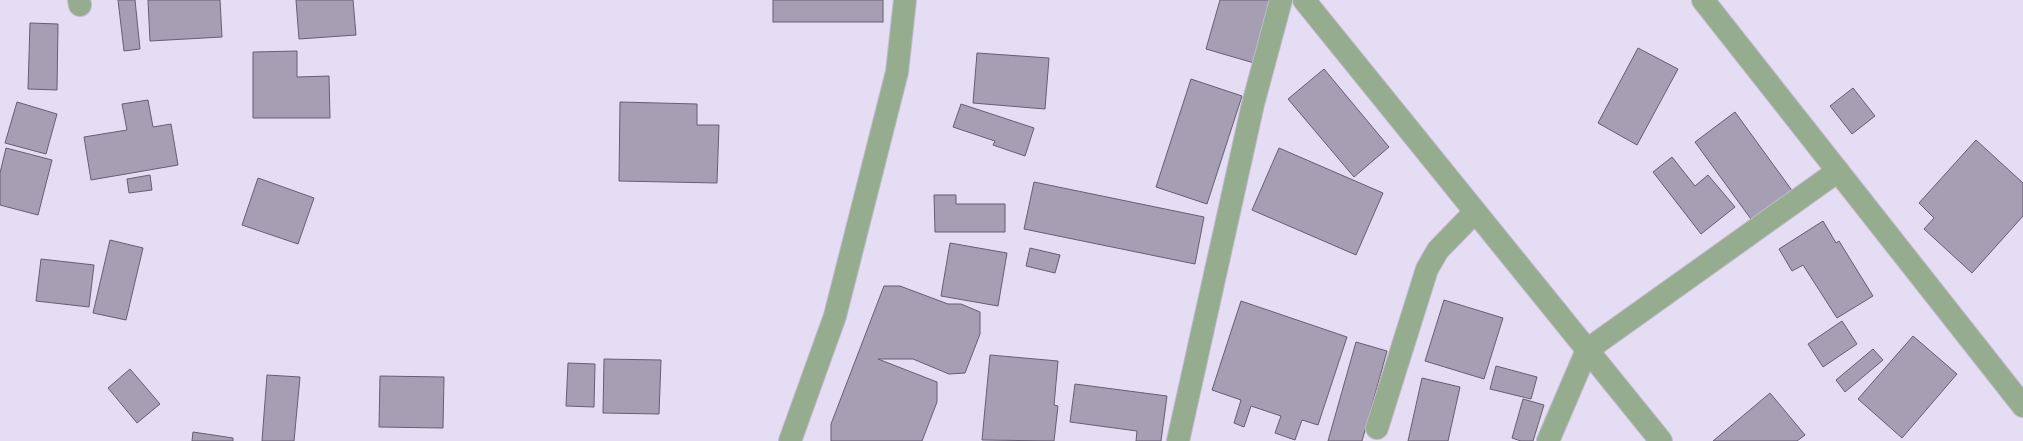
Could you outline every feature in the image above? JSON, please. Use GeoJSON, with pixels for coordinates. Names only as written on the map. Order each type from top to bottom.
{"type":"FeatureCollection","features":[{"type":"Feature","properties":{"kind":"street"},"geometry":{"type":"LineString","coordinates":[[790,441],[835,316],[897,72],[906,0]]}},
{"type":"Feature","properties":{"kind":"street"},"geometry":{"type":"LineString","coordinates":[[1178,441],[1253,104],[1281,0]]}},
{"type":"Feature","properties":{"kind":"street"},"geometry":{"type":"LineString","coordinates":[[1304,0],[1661,441]]}},
{"type":"Feature","properties":{"kind":"street"},"geometry":{"type":"LineString","coordinates":[[1703,0],[2023,406]]}},
{"type":"Feature","properties":{"kind":"street"},"geometry":{"type":"LineString","coordinates":[[1548,441],[1587,350],[1838,171]]}},
{"type":"Feature","properties":{"kind":"street"},"geometry":{"type":"LineString","coordinates":[[1377,428],[1427,269],[1438,250],[1475,212]]}},
{"type":"Feature","properties":{"kind":"building"},"geometry":{"type":"Polygon","coordinates":[[[118,0],[135,0],[140,49],[124,51],[118,0]]]}},
{"type":"Feature","properties":{"kind":"building"},"geometry":{"type":"Polygon","coordinates":[[[148,0],[220,0],[222,37],[150,41],[148,0]]]}},
{"type":"Feature","properties":{"kind":"building"},"geometry":{"type":"Polygon","coordinates":[[[296,0],[353,0],[356,35],[299,39],[296,0]]]}},
{"type":"Feature","properties":{"kind":"building"},"geometry":{"type":"Polygon","coordinates":[[[773,0],[883,0],[883,22],[773,22],[773,0]]]}},
{"type":"Feature","properties":{"kind":"building"},"geometry":{"type":"Polygon","coordinates":[[[1220,0],[1273,0],[1254,63],[1206,49],[1220,0]]]}},
{"type":"Feature","properties":{"kind":"building"},"geometry":{"type":"Polygon","coordinates":[[[30,23],[58,24],[57,90],[28,89],[30,23]]]}},
{"type":"Feature","properties":{"kind":"building"},"geometry":{"type":"Polygon","coordinates":[[[1638,48],[1678,69],[1637,145],[1598,123],[1638,48]]]}},
{"type":"Feature","properties":{"kind":"building"},"geometry":{"type":"Polygon","coordinates":[[[297,51],[297,77],[329,76],[330,118],[253,118],[253,52],[297,51]]]}},
{"type":"Feature","properties":{"kind":"building"},"geometry":{"type":"Polygon","coordinates":[[[977,53],[1049,58],[1045,109],[973,103],[977,53]]]}},
{"type":"Feature","properties":{"kind":"building"},"geometry":{"type":"Polygon","coordinates":[[[1324,69],[1389,147],[1354,177],[1288,99],[1324,69]]]}},
{"type":"Feature","properties":{"kind":"building"},"geometry":{"type":"Polygon","coordinates":[[[1191,79],[1242,96],[1207,204],[1156,187],[1191,79]]]}},
{"type":"Feature","properties":{"kind":"building"},"geometry":{"type":"Polygon","coordinates":[[[1853,88],[1875,116],[1852,134],[1830,106],[1853,88]]]}},
{"type":"Feature","properties":{"kind":"building"},"geometry":{"type":"Polygon","coordinates":[[[148,100],[153,127],[171,124],[178,165],[91,180],[84,137],[127,130],[122,104],[148,100]]]}},
{"type":"Feature","properties":{"kind":"building"},"geometry":{"type":"Polygon","coordinates":[[[17,102],[57,114],[46,154],[5,143],[17,102]]]}},
{"type":"Feature","properties":{"kind":"building"},"geometry":{"type":"Polygon","coordinates":[[[620,102],[697,104],[697,125],[719,125],[717,183],[619,181],[620,102]]]}},
{"type":"Feature","properties":{"kind":"building"},"geometry":{"type":"Polygon","coordinates":[[[961,104],[1034,128],[1025,156],[993,145],[995,141],[953,127],[961,104]]]}},
{"type":"Feature","properties":{"kind":"building"},"geometry":{"type":"Polygon","coordinates":[[[1735,112],[1804,207],[1764,237],[1695,142],[1735,112]]]}},
{"type":"Feature","properties":{"kind":"building"},"geometry":{"type":"Polygon","coordinates":[[[1976,140],[2023,183],[2023,216],[1972,273],[1924,229],[1934,218],[1919,203],[1976,140]]]}},
{"type":"Feature","properties":{"kind":"building"},"geometry":{"type":"Polygon","coordinates":[[[6,148],[52,160],[38,215],[0,205],[0,173],[6,148]]]}},
{"type":"Feature","properties":{"kind":"building"},"geometry":{"type":"Polygon","coordinates":[[[1279,148],[1383,193],[1356,255],[1252,210],[1279,148]]]}},
{"type":"Feature","properties":{"kind":"building"},"geometry":{"type":"Polygon","coordinates":[[[1672,157],[1695,186],[1708,175],[1735,207],[1701,234],[1653,172],[1672,157]]]}},
{"type":"Feature","properties":{"kind":"building"},"geometry":{"type":"Polygon","coordinates":[[[150,175],[152,190],[129,193],[127,179],[150,175]]]}},
{"type":"Feature","properties":{"kind":"building"},"geometry":{"type":"Polygon","coordinates":[[[258,178],[314,198],[298,244],[242,225],[258,178]]]}},
{"type":"Feature","properties":{"kind":"building"},"geometry":{"type":"Polygon","coordinates":[[[1034,182],[1204,217],[1195,264],[1024,229],[1034,182]]]}},
{"type":"Feature","properties":{"kind":"building"},"geometry":{"type":"Polygon","coordinates":[[[934,195],[956,195],[956,204],[1005,204],[1005,232],[935,232],[934,195]]]}},
{"type":"Feature","properties":{"kind":"building"},"geometry":{"type":"Polygon","coordinates":[[[1823,221],[1836,243],[1839,241],[1873,296],[1837,318],[1803,265],[1792,271],[1779,249],[1823,221]]]}},
{"type":"Feature","properties":{"kind":"building"},"geometry":{"type":"Polygon","coordinates":[[[110,240],[143,248],[126,320],[93,313],[110,240]]]}},
{"type":"Feature","properties":{"kind":"building"},"geometry":{"type":"Polygon","coordinates":[[[950,243],[1007,253],[998,306],[941,296],[950,243]]]}},
{"type":"Feature","properties":{"kind":"building"},"geometry":{"type":"Polygon","coordinates":[[[1030,248],[1060,255],[1055,273],[1026,266],[1030,248]]]}},
{"type":"Feature","properties":{"kind":"building"},"geometry":{"type":"Polygon","coordinates":[[[41,259],[94,265],[89,307],[36,301],[41,259]]]}},
{"type":"Feature","properties":{"kind":"building"},"geometry":{"type":"Polygon","coordinates":[[[884,286],[900,286],[948,304],[961,304],[980,312],[980,334],[965,373],[949,374],[913,359],[878,359],[937,382],[937,402],[922,441],[831,441],[831,424],[884,286]]]}},
{"type":"Feature","properties":{"kind":"building"},"geometry":{"type":"Polygon","coordinates":[[[1444,300],[1503,318],[1484,379],[1425,361],[1444,300]]]}},
{"type":"Feature","properties":{"kind":"building"},"geometry":{"type":"Polygon","coordinates":[[[1241,301],[1347,337],[1318,425],[1302,420],[1295,440],[1275,433],[1281,416],[1251,406],[1244,427],[1234,423],[1241,400],[1212,390],[1241,301]]]}},
{"type":"Feature","properties":{"kind":"building"},"geometry":{"type":"Polygon","coordinates":[[[1842,321],[1857,344],[1823,367],[1808,344],[1842,321]]]}},
{"type":"Feature","properties":{"kind":"building"},"geometry":{"type":"Polygon","coordinates":[[[1913,336],[1957,374],[1902,438],[1858,399],[1913,336]]]}},
{"type":"Feature","properties":{"kind":"building"},"geometry":{"type":"Polygon","coordinates":[[[1356,342],[1387,351],[1362,441],[1328,441],[1356,342]]]}},
{"type":"Feature","properties":{"kind":"building"},"geometry":{"type":"Polygon","coordinates":[[[1873,349],[1883,360],[1845,392],[1836,380],[1873,349]]]}},
{"type":"Feature","properties":{"kind":"building"},"geometry":{"type":"Polygon","coordinates":[[[990,355],[1058,361],[1054,405],[1058,406],[1054,441],[982,440],[990,355]]]}},
{"type":"Feature","properties":{"kind":"building"},"geometry":{"type":"Polygon","coordinates":[[[604,359],[661,360],[659,414],[603,413],[604,359]]]}},
{"type":"Feature","properties":{"kind":"building"},"geometry":{"type":"Polygon","coordinates":[[[568,363],[595,364],[594,407],[566,406],[568,363]]]}},
{"type":"Feature","properties":{"kind":"building"},"geometry":{"type":"Polygon","coordinates":[[[1496,366],[1537,377],[1531,399],[1490,389],[1496,366]]]}},
{"type":"Feature","properties":{"kind":"building"},"geometry":{"type":"Polygon","coordinates":[[[130,369],[160,404],[137,423],[108,388],[130,369]]]}},
{"type":"Feature","properties":{"kind":"building"},"geometry":{"type":"Polygon","coordinates":[[[267,375],[300,377],[294,441],[262,441],[267,375]]]}},
{"type":"Feature","properties":{"kind":"building"},"geometry":{"type":"Polygon","coordinates":[[[380,376],[444,377],[443,428],[379,427],[380,376]]]}},
{"type":"Feature","properties":{"kind":"building"},"geometry":{"type":"Polygon","coordinates":[[[1422,378],[1460,387],[1448,441],[1408,441],[1422,378]]]}},
{"type":"Feature","properties":{"kind":"building"},"geometry":{"type":"Polygon","coordinates":[[[1075,384],[1167,396],[1161,441],[1136,441],[1137,431],[1070,422],[1075,384]]]}},
{"type":"Feature","properties":{"kind":"building"},"geometry":{"type":"Polygon","coordinates":[[[1770,393],[1805,435],[1797,441],[1713,441],[1770,393]]]}},
{"type":"Feature","properties":{"kind":"building"},"geometry":{"type":"Polygon","coordinates":[[[1523,399],[1544,405],[1533,441],[1521,441],[1512,438],[1523,399]]]}},
{"type":"Feature","properties":{"kind":"building"},"geometry":{"type":"Polygon","coordinates":[[[193,432],[233,438],[233,441],[192,441],[193,432]]]}}]}
